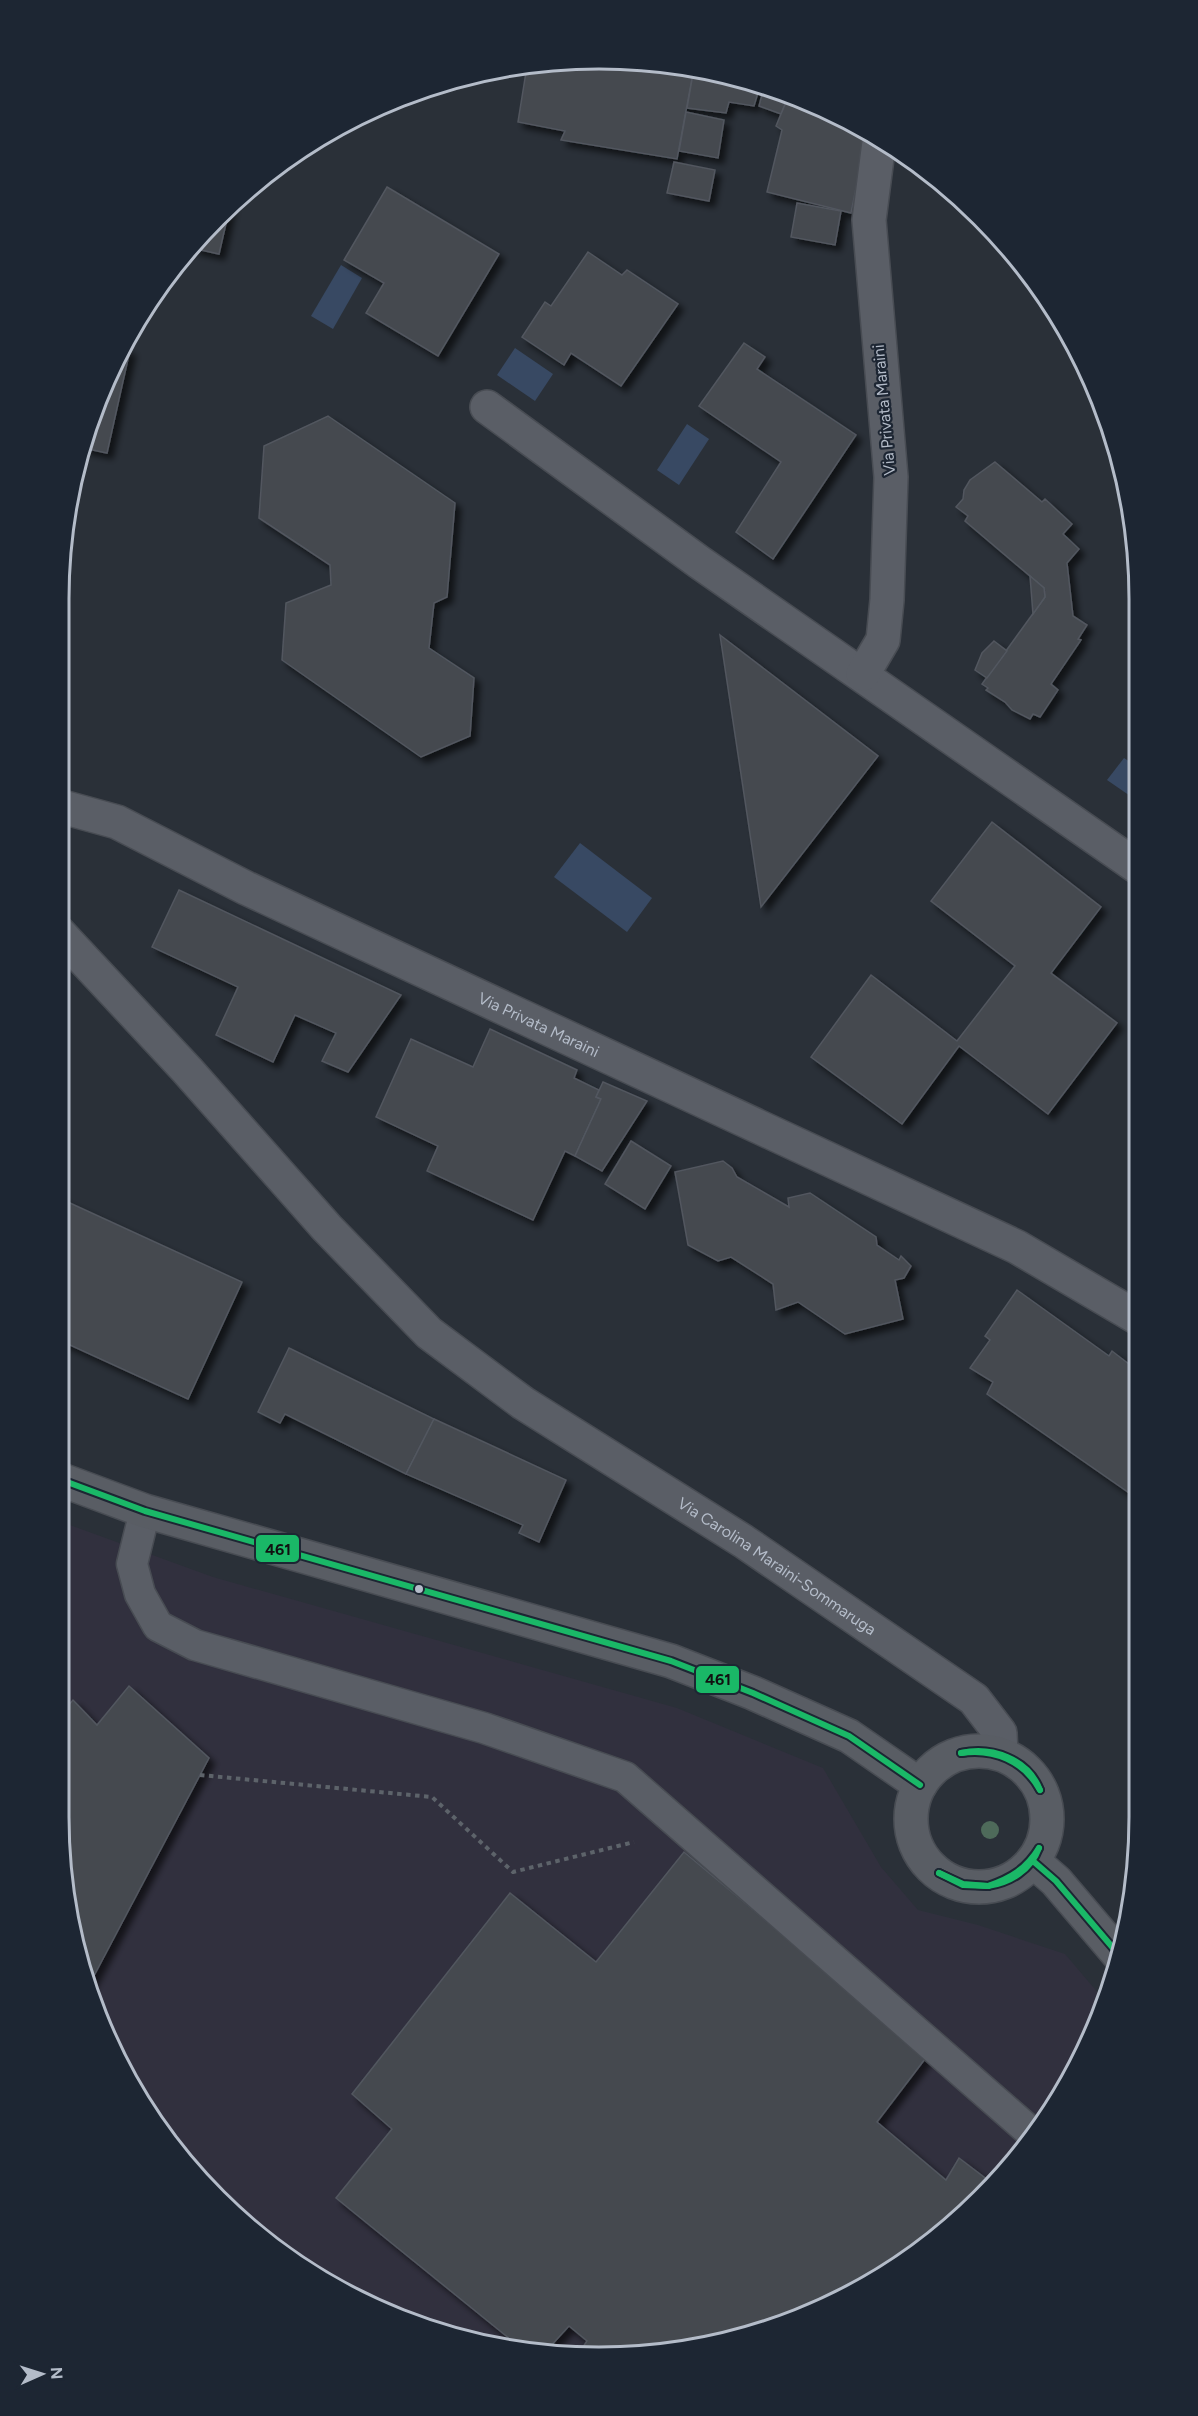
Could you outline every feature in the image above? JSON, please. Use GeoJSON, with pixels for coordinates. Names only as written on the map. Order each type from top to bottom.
{"type":"FeatureCollection","features":[{"type":"Feature","properties":{"kind":"street","name":"Via Privata Maraini"},"geometry":{"type":"LineString","coordinates":[[863,674],[883,640],[891,477],[869,220],[878,149]]}},
{"type":"Feature","properties":{"kind":"street"},"geometry":{"type":"LineString","coordinates":[[487,407],[690,555],[1129,861]]}},
{"type":"Feature","properties":{"kind":"street","name":"Via Privata Maraini"},"geometry":{"type":"LineString","coordinates":[[69,809],[117,822],[246,888],[1017,1247],[1129,1313]]}},
{"type":"Feature","properties":{"kind":"street","name":"Via Carolina Maraini-Sommaruga"},"geometry":{"type":"LineString","coordinates":[[69,945],[187,1070],[327,1228],[429,1333],[523,1403],[743,1541],[974,1699],[1000,1733],[1001,1754]]}},
{"type":"Feature","properties":{"kind":"street"},"geometry":{"type":"LineString","coordinates":[[69,1483],[146,1511],[671,1662],[753,1693],[849,1736],[920,1785]]}},
{"type":"Feature","properties":{"kind":"street"},"geometry":{"type":"LineString","coordinates":[[983,1750],[1001,1754],[1024,1767],[1040,1788],[1047,1813],[1044,1839],[1033,1861],[1018,1875],[999,1884],[979,1887],[959,1884],[941,1875],[926,1862],[915,1844],[911,1824],[913,1803],[920,1785],[932,1770],[946,1759],[983,1750]]}},
{"type":"Feature","properties":{"kind":"street"},"geometry":{"type":"LineString","coordinates":[[1033,1861],[1056,1881],[1113,1947]]}},
{"type":"Feature","properties":{"kind":"lane"},"geometry":{"type":"LineString","coordinates":[[146,1511],[132,1564],[140,1594],[158,1626],[195,1645],[484,1728],[625,1777],[1027,2129]]}},
{"type":"Feature","properties":{"kind":"path"},"geometry":{"type":"LineString","coordinates":[[200,1774],[432,1797],[513,1872],[685,1829]]}},
{"type":"Feature","properties":{"kind":"shaded area"},"geometry":{"type":"Polygon","coordinates":[[[69,1525],[213,1577],[677,1708],[823,1768],[881,1867],[918,1910],[978,1925],[1065,1954],[1099,1994],[1074,2051],[1040,2111],[1019,2140],[974,2192],[922,2237],[864,2276],[802,2307],[769,2319],[702,2337],[634,2346],[564,2346],[496,2337],[462,2329],[396,2307],[334,2276],[305,2258],[276,2237],[224,2192],[179,2140],[158,2111],[140,2082],[109,2020],[87,1954],[79,1920],[70,1852],[69,1525]]]}},
{"type":"Feature","properties":{"kind":"water"},"geometry":{"type":"Polygon","coordinates":[[[341,265],[362,278],[333,329],[311,316],[341,265]]]}},
{"type":"Feature","properties":{"kind":"water"},"geometry":{"type":"Polygon","coordinates":[[[515,348],[553,374],[535,401],[497,375],[515,348]]]}},
{"type":"Feature","properties":{"kind":"water"},"geometry":{"type":"Polygon","coordinates":[[[687,424],[709,439],[679,485],[657,470],[687,424]]]}},
{"type":"Feature","properties":{"kind":"water"},"geometry":{"type":"Polygon","coordinates":[[[1124,758],[1129,761],[1129,795],[1107,780],[1124,758]]]}},
{"type":"Feature","properties":{"kind":"water"},"geometry":{"type":"Polygon","coordinates":[[[580,843],[652,898],[627,932],[554,877],[580,843]]]}},
{"type":"Feature","properties":{"kind":"building"},"geometry":{"type":"Polygon","coordinates":[[[599,69],[634,70],[692,78],[677,159],[561,140],[565,131],[518,122],[526,75],[599,69]]]}},
{"type":"Feature","properties":{"kind":"building"},"geometry":{"type":"Polygon","coordinates":[[[692,78],[758,94],[754,106],[729,102],[726,113],[687,108],[692,78]]]}},
{"type":"Feature","properties":{"kind":"building"},"geometry":{"type":"Polygon","coordinates":[[[762,95],[786,103],[781,114],[759,106],[762,95]]]}},
{"type":"Feature","properties":{"kind":"building"},"geometry":{"type":"Polygon","coordinates":[[[786,103],[866,141],[851,213],[767,192],[782,130],[776,126],[786,103]]]}},
{"type":"Feature","properties":{"kind":"building"},"geometry":{"type":"Polygon","coordinates":[[[686,112],[724,120],[718,158],[679,151],[686,112]]]}},
{"type":"Feature","properties":{"kind":"building"},"geometry":{"type":"Polygon","coordinates":[[[674,162],[715,170],[709,201],[667,193],[674,162]]]}},
{"type":"Feature","properties":{"kind":"building"},"geometry":{"type":"Polygon","coordinates":[[[387,187],[499,254],[438,356],[366,313],[384,283],[344,260],[387,187]]]}},
{"type":"Feature","properties":{"kind":"building"},"geometry":{"type":"Polygon","coordinates":[[[797,203],[841,211],[835,245],[791,237],[797,203]]]}},
{"type":"Feature","properties":{"kind":"building"},"geometry":{"type":"Polygon","coordinates":[[[226,222],[219,254],[201,250],[226,222]]]}},
{"type":"Feature","properties":{"kind":"building"},"geometry":{"type":"Polygon","coordinates":[[[588,252],[622,275],[627,270],[678,304],[621,386],[571,353],[564,365],[522,337],[545,302],[551,306],[588,252]]]}},
{"type":"Feature","properties":{"kind":"building"},"geometry":{"type":"Polygon","coordinates":[[[744,343],[765,357],[757,369],[856,435],[773,559],[736,532],[781,462],[699,406],[744,343]]]}},
{"type":"Feature","properties":{"kind":"building"},"geometry":{"type":"Polygon","coordinates":[[[129,356],[107,453],[91,450],[109,396],[129,356]]]}},
{"type":"Feature","properties":{"kind":"building"},"geometry":{"type":"Polygon","coordinates":[[[328,416],[455,503],[447,597],[434,603],[429,648],[474,678],[470,736],[421,757],[282,660],[286,603],[331,585],[330,565],[259,518],[264,446],[328,416]]]}},
{"type":"Feature","properties":{"kind":"building"},"geometry":{"type":"Polygon","coordinates":[[[995,462],[1042,502],[1045,499],[1072,524],[1063,534],[1079,549],[1067,563],[1073,616],[1087,625],[1078,639],[1081,640],[1051,684],[1058,690],[1040,717],[1033,714],[1030,719],[1012,710],[1005,702],[986,690],[988,688],[982,684],[1045,597],[1044,588],[965,521],[968,516],[956,507],[963,499],[964,490],[970,480],[995,462]]]}},
{"type":"Feature","properties":{"kind":"building"},"geometry":{"type":"Polygon","coordinates":[[[1030,576],[1044,588],[1045,597],[1033,614],[1030,576]]]}},
{"type":"Feature","properties":{"kind":"building"},"geometry":{"type":"Polygon","coordinates":[[[720,635],[878,756],[761,907],[720,635]]]}},
{"type":"Feature","properties":{"kind":"building"},"geometry":{"type":"Polygon","coordinates":[[[994,641],[1007,651],[987,678],[975,670],[982,653],[994,641]]]}},
{"type":"Feature","properties":{"kind":"building"},"geometry":{"type":"Polygon","coordinates":[[[992,822],[1101,907],[1051,973],[1117,1023],[1048,1114],[959,1046],[902,1124],[811,1057],[871,975],[957,1041],[1015,966],[931,901],[992,822]]]}},
{"type":"Feature","properties":{"kind":"building"},"geometry":{"type":"Polygon","coordinates":[[[179,890],[401,995],[348,1072],[322,1061],[336,1033],[295,1015],[273,1062],[216,1035],[238,987],[152,947],[179,890]]]}},
{"type":"Feature","properties":{"kind":"building"},"geometry":{"type":"Polygon","coordinates":[[[490,1029],[577,1070],[574,1078],[599,1090],[596,1097],[601,1099],[575,1156],[565,1151],[533,1220],[427,1171],[438,1146],[376,1117],[411,1039],[473,1067],[490,1029]]]}},
{"type":"Feature","properties":{"kind":"building"},"geometry":{"type":"Polygon","coordinates":[[[603,1082],[647,1101],[602,1171],[575,1156],[601,1099],[596,1097],[603,1082]]]}},
{"type":"Feature","properties":{"kind":"building"},"geometry":{"type":"Polygon","coordinates":[[[631,1141],[671,1166],[645,1209],[605,1184],[631,1141]]]}},
{"type":"Feature","properties":{"kind":"building"},"geometry":{"type":"Polygon","coordinates":[[[723,1161],[732,1168],[737,1177],[789,1207],[788,1198],[810,1193],[876,1237],[877,1245],[899,1260],[901,1256],[911,1266],[904,1278],[895,1280],[903,1319],[845,1334],[798,1302],[776,1310],[773,1284],[731,1257],[718,1261],[688,1245],[675,1172],[723,1161]]]}},
{"type":"Feature","properties":{"kind":"building"},"geometry":{"type":"Polygon","coordinates":[[[69,1203],[242,1282],[188,1399],[69,1345],[69,1203]]]}},
{"type":"Feature","properties":{"kind":"building"},"geometry":{"type":"Polygon","coordinates":[[[1017,1290],[1109,1356],[1112,1351],[1129,1364],[1129,1493],[987,1394],[993,1382],[970,1368],[990,1340],[985,1336],[1017,1290]]]}},
{"type":"Feature","properties":{"kind":"building"},"geometry":{"type":"Polygon","coordinates":[[[289,1348],[434,1419],[406,1474],[285,1414],[280,1423],[258,1412],[289,1348]]]}},
{"type":"Feature","properties":{"kind":"building"},"geometry":{"type":"Polygon","coordinates":[[[434,1419],[566,1480],[539,1542],[519,1533],[523,1525],[406,1474],[434,1419]]]}},
{"type":"Feature","properties":{"kind":"building"},"geometry":{"type":"Polygon","coordinates":[[[129,1686],[209,1758],[94,1976],[79,1920],[70,1852],[69,1705],[73,1700],[97,1725],[129,1686]]]}},
{"type":"Feature","properties":{"kind":"building"},"geometry":{"type":"Polygon","coordinates":[[[684,1852],[928,2055],[877,2122],[946,2180],[959,2158],[986,2179],[948,2215],[893,2258],[833,2292],[769,2319],[702,2337],[634,2346],[583,2347],[587,2341],[569,2326],[552,2345],[510,2339],[336,2198],[392,2129],[352,2094],[510,1893],[596,1962],[684,1852]]]}},
{"type":"Feature","properties":{"kind":"transit line","name":"461"},"geometry":{"type":"LineString","coordinates":[[69,1483],[145,1511],[671,1661],[753,1693],[849,1736],[920,1785]]}},
{"type":"Feature","properties":{"kind":"transit line","name":"461"},"geometry":{"type":"LineString","coordinates":[[961,1753],[985,1751],[1008,1757],[1027,1770],[1040,1790]]}},
{"type":"Feature","properties":{"kind":"transit line","name":"461"},"geometry":{"type":"LineString","coordinates":[[961,1753],[985,1753],[1007,1759],[1026,1771],[1040,1790]]}},
{"type":"Feature","properties":{"kind":"transit line","name":"461"},"geometry":{"type":"LineString","coordinates":[[988,1886],[1004,1882],[1019,1874],[1031,1863],[1039,1848]]}},
{"type":"Feature","properties":{"kind":"transit line","name":"461"},"geometry":{"type":"LineString","coordinates":[[988,1886],[1017,1872],[1029,1862],[1039,1848]]}},
{"type":"Feature","properties":{"kind":"transit line","name":"461"},"geometry":{"type":"LineString","coordinates":[[1033,1861],[1056,1881],[1113,1947]]}},
{"type":"Feature","properties":{"kind":"transit line","name":"461"},"geometry":{"type":"LineString","coordinates":[[939,1873],[963,1884],[988,1886]]}},
{"type":"Feature","properties":{"kind":"transit line","name":"461"},"geometry":{"type":"LineString","coordinates":[[939,1873],[963,1885],[988,1886]]}}]}
